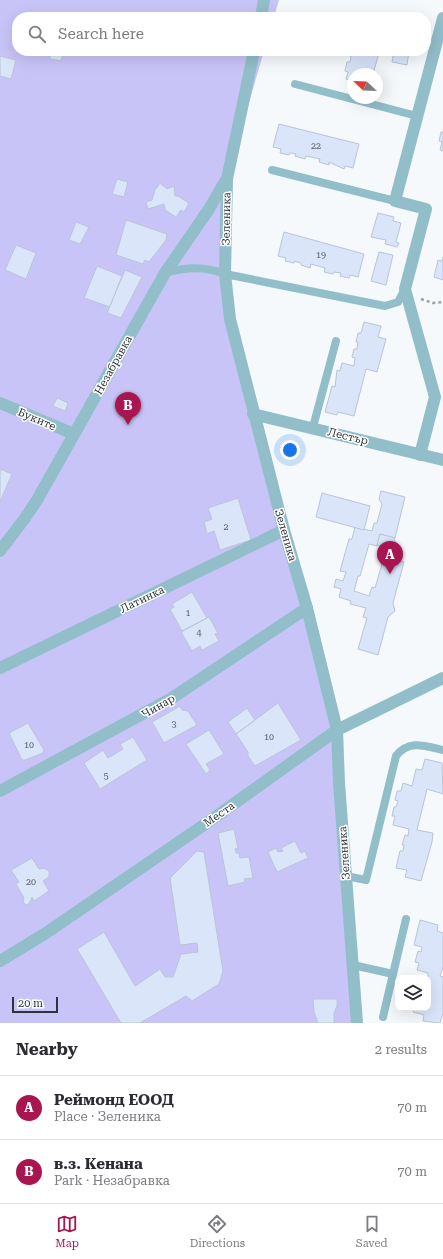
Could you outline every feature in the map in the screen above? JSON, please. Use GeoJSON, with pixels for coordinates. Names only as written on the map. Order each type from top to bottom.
{"type":"FeatureCollection","features":[{"type":"Feature","properties":{"kind":"street"},"geometry":{"type":"LineString","coordinates":[[262,12],[264,0]]}},
{"type":"Feature","properties":{"kind":"street"},"geometry":{"type":"LineString","coordinates":[[420,455],[439,397],[405,289],[426,209],[395,201],[443,18]]}},
{"type":"Feature","properties":{"kind":"street","name":"Зеленика"},"geometry":{"type":"LineString","coordinates":[[253,56],[227,179],[225,274],[230,319],[253,414],[284,530],[307,608],[337,730],[339,783],[357,1023]]}},
{"type":"Feature","properties":{"kind":"street","name":"Незабравка"},"geometry":{"type":"LineString","coordinates":[[0,551],[25,518],[165,273],[209,209],[227,179]]}},
{"type":"Feature","properties":{"kind":"street","name":"Буките"},"geometry":{"type":"LineString","coordinates":[[0,403],[74,434]]}},
{"type":"Feature","properties":{"kind":"street","name":"Лестър"},"geometry":{"type":"LineString","coordinates":[[253,414],[443,460]]}},
{"type":"Feature","properties":{"kind":"street","name":"Латинка"},"geometry":{"type":"LineString","coordinates":[[0,668],[284,530]]}},
{"type":"Feature","properties":{"kind":"street","name":"Чинар"},"geometry":{"type":"LineString","coordinates":[[0,790],[172,698],[307,608]]}},
{"type":"Feature","properties":{"kind":"street","name":"Места"},"geometry":{"type":"LineString","coordinates":[[0,961],[66,920],[214,818],[337,730],[443,678]]}},
{"type":"Feature","properties":{"kind":"lane"},"geometry":{"type":"LineString","coordinates":[[295,84],[417,116]]}},
{"type":"Feature","properties":{"kind":"lane"},"geometry":{"type":"LineString","coordinates":[[272,170],[395,201]]}},
{"type":"Feature","properties":{"kind":"lane"},"geometry":{"type":"LineString","coordinates":[[165,273],[196,267],[211,269],[225,274],[385,306],[398,302],[405,289]]}},
{"type":"Feature","properties":{"kind":"lane"},"geometry":{"type":"LineString","coordinates":[[313,428],[336,341]]}},
{"type":"Feature","properties":{"kind":"lane"},"geometry":{"type":"LineString","coordinates":[[346,876],[366,880],[396,756],[401,749],[410,745],[419,744],[443,750]]}},
{"type":"Feature","properties":{"kind":"lane"},"geometry":{"type":"LineString","coordinates":[[383,1017],[406,919]]}},
{"type":"Feature","properties":{"kind":"lane"},"geometry":{"type":"LineString","coordinates":[[353,965],[393,974]]}},
{"type":"Feature","properties":{"kind":"path"},"geometry":{"type":"LineString","coordinates":[[405,289],[420,299],[433,303],[443,302]]}},
{"type":"Feature","properties":{"kind":"shaded area"},"geometry":{"type":"Polygon","coordinates":[[[0,0],[279,0],[275,12],[12,12],[12,56],[263,56],[227,179],[230,319],[337,730],[357,1023],[0,1023],[0,0]]]}},
{"type":"Feature","properties":{"kind":"building"},"geometry":{"type":"Polygon","coordinates":[[[0,56],[16,60],[11,79],[0,76],[0,56]]]}},
{"type":"Feature","properties":{"kind":"building"},"geometry":{"type":"Polygon","coordinates":[[[50,56],[62,56],[61,61],[50,59],[50,56]]]}},
{"type":"Feature","properties":{"kind":"building"},"geometry":{"type":"Polygon","coordinates":[[[351,56],[378,56],[375,68],[347,68],[347,72],[345,71],[347,62],[350,62],[351,56]]]}},
{"type":"Feature","properties":{"kind":"building"},"geometry":{"type":"Polygon","coordinates":[[[393,56],[408,56],[407,65],[392,62],[393,56]]]}},
{"type":"Feature","properties":{"kind":"building"},"geometry":{"type":"Polygon","coordinates":[[[279,124],[359,144],[353,168],[345,166],[344,169],[329,162],[329,165],[319,162],[320,159],[306,156],[305,159],[295,156],[296,154],[292,153],[289,155],[280,153],[281,149],[273,147],[279,124]]]}},
{"type":"Feature","properties":{"kind":"building"},"geometry":{"type":"Polygon","coordinates":[[[441,132],[443,132],[443,151],[440,150],[442,142],[439,141],[441,132]]]}},
{"type":"Feature","properties":{"kind":"building"},"geometry":{"type":"Polygon","coordinates":[[[117,179],[128,182],[124,197],[112,194],[117,179]]]}},
{"type":"Feature","properties":{"kind":"building"},"geometry":{"type":"Polygon","coordinates":[[[160,183],[167,189],[174,186],[175,196],[178,196],[189,203],[184,212],[181,210],[176,217],[165,210],[164,204],[148,209],[146,202],[152,200],[155,190],[160,183]]]}},
{"type":"Feature","properties":{"kind":"building"},"geometry":{"type":"Polygon","coordinates":[[[378,213],[394,217],[393,221],[401,223],[396,242],[399,243],[397,247],[385,244],[386,240],[371,237],[378,213]]]}},
{"type":"Feature","properties":{"kind":"building"},"geometry":{"type":"Polygon","coordinates":[[[126,220],[167,234],[166,240],[149,262],[145,260],[143,264],[116,255],[126,220]]]}},
{"type":"Feature","properties":{"kind":"building"},"geometry":{"type":"Polygon","coordinates":[[[76,222],[89,227],[80,244],[69,240],[76,222]]]}},
{"type":"Feature","properties":{"kind":"building"},"geometry":{"type":"Polygon","coordinates":[[[284,232],[364,254],[358,277],[350,275],[349,278],[340,276],[341,273],[334,272],[333,274],[324,272],[325,268],[311,264],[310,268],[295,261],[294,263],[285,261],[286,258],[278,256],[284,232]]]}},
{"type":"Feature","properties":{"kind":"building"},"geometry":{"type":"Polygon","coordinates":[[[16,245],[36,253],[26,279],[5,270],[16,245]]]}},
{"type":"Feature","properties":{"kind":"building"},"geometry":{"type":"Polygon","coordinates":[[[379,252],[393,255],[386,285],[371,281],[379,252]]]}},
{"type":"Feature","properties":{"kind":"building"},"geometry":{"type":"Polygon","coordinates":[[[443,257],[443,280],[434,277],[438,260],[442,261],[443,257]]]}},
{"type":"Feature","properties":{"kind":"building"},"geometry":{"type":"Polygon","coordinates":[[[97,266],[122,276],[110,307],[84,298],[97,266]]]}},
{"type":"Feature","properties":{"kind":"building"},"geometry":{"type":"Polygon","coordinates":[[[125,270],[142,277],[121,318],[107,313],[125,270]]]}},
{"type":"Feature","properties":{"kind":"building"},"geometry":{"type":"Polygon","coordinates":[[[364,322],[381,326],[378,337],[386,339],[377,372],[366,369],[354,416],[338,412],[337,415],[325,412],[332,386],[335,387],[337,370],[340,371],[342,363],[354,366],[355,358],[352,357],[354,349],[357,349],[358,342],[356,342],[358,333],[361,333],[364,322]]]}},
{"type":"Feature","properties":{"kind":"building"},"geometry":{"type":"Polygon","coordinates":[[[57,398],[68,403],[65,411],[53,406],[57,398]]]}},
{"type":"Feature","properties":{"kind":"building"},"geometry":{"type":"Polygon","coordinates":[[[0,469],[12,474],[0,502],[0,469]]]}},
{"type":"Feature","properties":{"kind":"building"},"geometry":{"type":"Polygon","coordinates":[[[381,491],[405,497],[395,538],[380,534],[377,546],[369,544],[354,591],[369,596],[372,587],[375,588],[384,557],[404,562],[393,603],[395,611],[388,617],[378,655],[358,649],[367,618],[363,617],[366,608],[350,604],[351,601],[339,597],[341,589],[334,587],[336,579],[343,581],[346,572],[340,571],[349,539],[352,539],[355,527],[372,531],[374,523],[377,523],[382,504],[379,499],[381,491]]]}},
{"type":"Feature","properties":{"kind":"building"},"geometry":{"type":"Polygon","coordinates":[[[322,493],[370,506],[364,530],[316,517],[322,493]]]}},
{"type":"Feature","properties":{"kind":"building"},"geometry":{"type":"Polygon","coordinates":[[[238,498],[251,540],[220,550],[214,531],[207,534],[204,522],[212,519],[208,508],[238,498]]]}},
{"type":"Feature","properties":{"kind":"building"},"geometry":{"type":"Polygon","coordinates":[[[380,534],[395,538],[394,540],[400,546],[398,554],[389,558],[384,557],[384,547],[377,545],[380,534]]]}},
{"type":"Feature","properties":{"kind":"building"},"geometry":{"type":"Polygon","coordinates":[[[192,592],[207,618],[182,631],[170,609],[174,607],[172,604],[192,592]]]}},
{"type":"Feature","properties":{"kind":"building"},"geometry":{"type":"Polygon","coordinates":[[[209,617],[218,633],[215,634],[219,641],[202,650],[200,646],[192,651],[181,632],[209,617]]]}},
{"type":"Feature","properties":{"kind":"building"},"geometry":{"type":"Polygon","coordinates":[[[278,703],[301,740],[255,766],[236,734],[278,703]]]}},
{"type":"Feature","properties":{"kind":"building"},"geometry":{"type":"Polygon","coordinates":[[[180,706],[182,710],[188,711],[197,725],[164,743],[152,722],[180,706]]]}},
{"type":"Feature","properties":{"kind":"building"},"geometry":{"type":"Polygon","coordinates":[[[247,708],[255,720],[236,734],[228,722],[247,708]]]}},
{"type":"Feature","properties":{"kind":"building"},"geometry":{"type":"Polygon","coordinates":[[[28,723],[44,750],[43,753],[22,760],[9,733],[28,723]]]}},
{"type":"Feature","properties":{"kind":"building"},"geometry":{"type":"Polygon","coordinates":[[[209,730],[224,754],[206,764],[210,770],[206,774],[186,744],[209,730]]]}},
{"type":"Feature","properties":{"kind":"building"},"geometry":{"type":"Polygon","coordinates":[[[133,737],[147,760],[100,789],[84,763],[103,750],[108,758],[123,749],[120,744],[133,737]]]}},
{"type":"Feature","properties":{"kind":"building"},"geometry":{"type":"Polygon","coordinates":[[[425,759],[442,763],[443,794],[427,789],[417,830],[433,833],[432,842],[421,881],[405,877],[407,870],[396,868],[400,851],[403,851],[404,845],[402,845],[405,835],[408,836],[409,829],[393,825],[395,816],[392,816],[394,807],[396,807],[398,801],[395,800],[397,791],[401,791],[403,783],[412,786],[416,769],[422,770],[425,759]]]}},
{"type":"Feature","properties":{"kind":"building"},"geometry":{"type":"Polygon","coordinates":[[[234,829],[238,848],[235,849],[236,853],[239,853],[240,858],[249,857],[253,878],[244,879],[245,882],[228,886],[218,833],[234,829]]]}},
{"type":"Feature","properties":{"kind":"building"},"geometry":{"type":"Polygon","coordinates":[[[295,841],[301,853],[305,851],[308,858],[277,872],[268,852],[276,848],[278,852],[283,851],[281,848],[295,841]]]}},
{"type":"Feature","properties":{"kind":"building"},"geometry":{"type":"Polygon","coordinates":[[[197,851],[204,852],[223,971],[219,984],[192,1001],[186,996],[140,1023],[121,1023],[77,949],[104,932],[135,986],[160,969],[165,977],[173,977],[181,954],[198,952],[197,943],[180,945],[170,878],[197,851]]]}},
{"type":"Feature","properties":{"kind":"building"},"geometry":{"type":"Polygon","coordinates":[[[32,858],[39,869],[44,868],[49,871],[49,877],[43,881],[49,891],[34,901],[32,897],[29,904],[26,905],[23,902],[24,898],[16,884],[19,882],[11,870],[32,858]]]}},
{"type":"Feature","properties":{"kind":"building"},"geometry":{"type":"Polygon","coordinates":[[[420,920],[438,925],[437,931],[443,933],[443,967],[440,976],[443,977],[443,1013],[440,1023],[423,1021],[424,1015],[413,1012],[431,1011],[431,975],[417,970],[419,963],[415,962],[418,951],[421,952],[422,947],[414,945],[420,920]]]}},
{"type":"Feature","properties":{"kind":"building"},"geometry":{"type":"Polygon","coordinates":[[[313,999],[337,999],[337,1006],[334,1013],[334,1023],[318,1023],[314,1012],[313,999]]]}},
{"type":"Feature","properties":{"kind":"place","name":"в.з. Кенана"},"geometry":{"type":"Point","coordinates":[128,425]}},
{"type":"Feature","properties":{"kind":"place","name":"Реймонд ЕООД"},"geometry":{"type":"Point","coordinates":[390,574]}}]}
